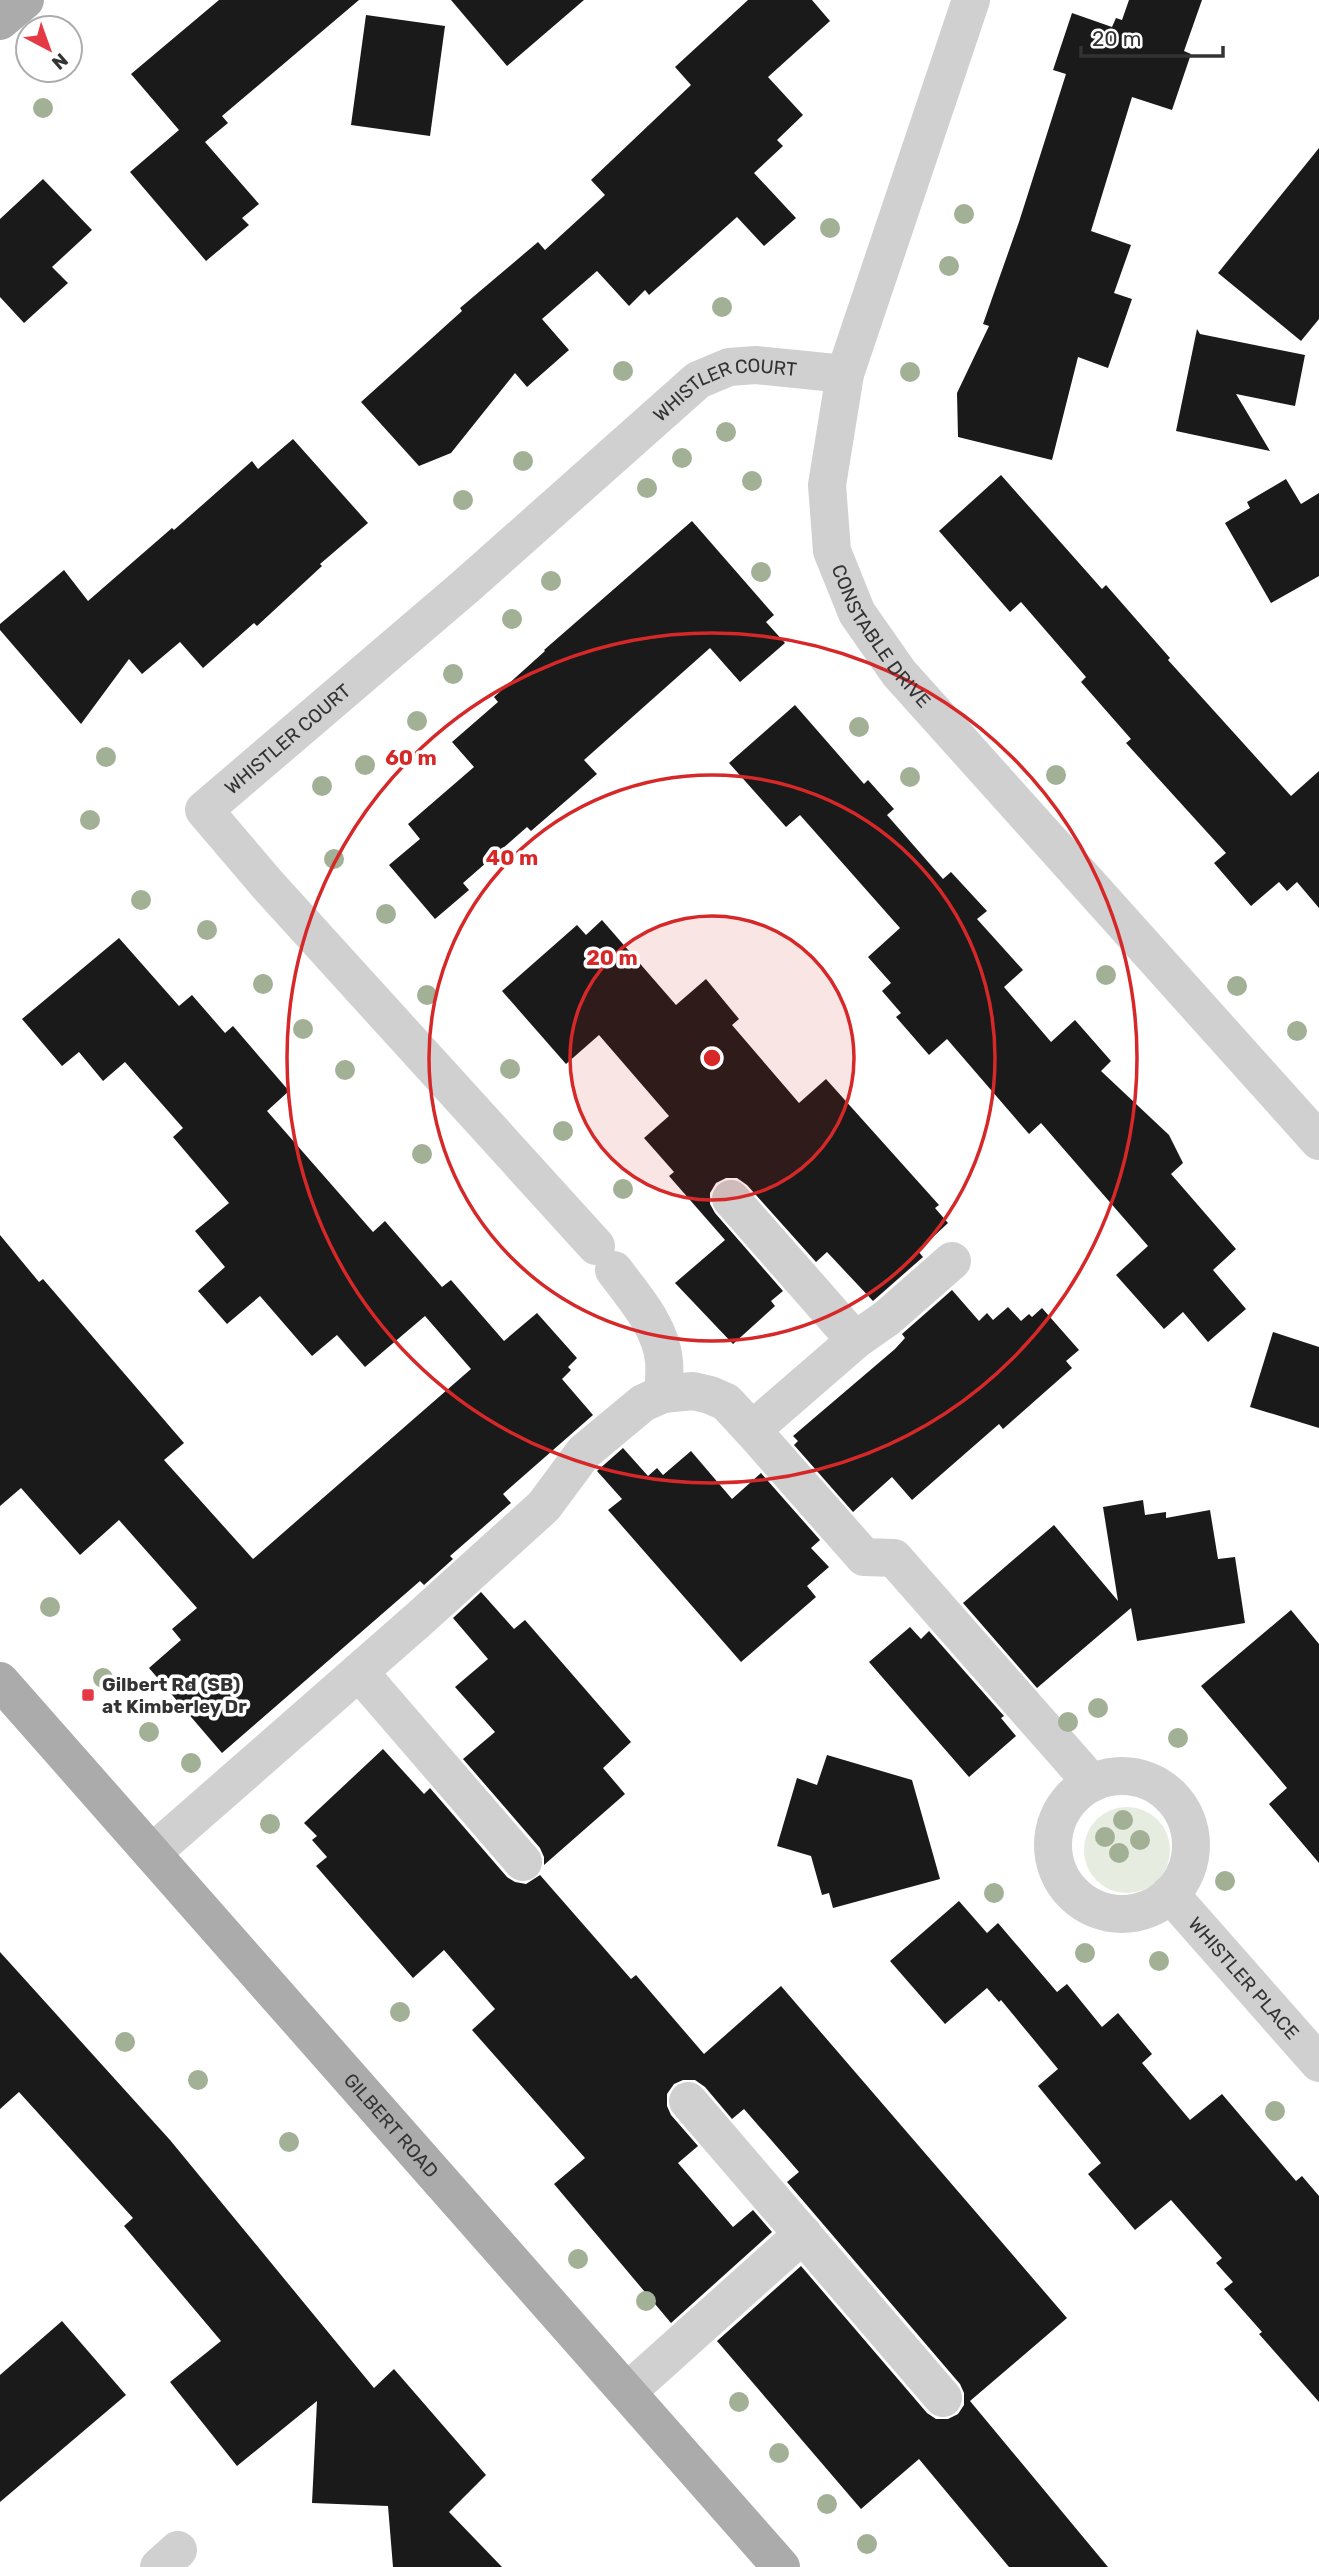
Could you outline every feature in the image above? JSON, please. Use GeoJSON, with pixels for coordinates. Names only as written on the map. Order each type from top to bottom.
{"type":"FeatureCollection","features":[{"type":"Feature","properties":{"kind":"main road"},"geometry":{"type":"LineString","coordinates":[[0,21],[25,0]]}},
{"type":"Feature","properties":{"kind":"main road","name":"GILBERT ROAD"},"geometry":{"type":"LineString","coordinates":[[0,1681],[781,2567]]}},
{"type":"Feature","properties":{"kind":"street","name":"CONSTABLE DRIVE"},"geometry":{"type":"LineString","coordinates":[[971,0],[845,374],[827,485],[832,551],[857,613],[900,673],[1319,1141]]}},
{"type":"Feature","properties":{"kind":"street","name":"WHISTLER COURT"},"geometry":{"type":"LineString","coordinates":[[663,1394],[664,1359],[660,1343],[645,1312],[605,1258],[267,884],[204,810],[465,587],[698,380],[729,367],[756,365],[845,374]]}},
{"type":"Feature","properties":{"kind":"street"},"geometry":{"type":"LineString","coordinates":[[731,1199],[855,1340]]}},
{"type":"Feature","properties":{"kind":"street"},"geometry":{"type":"LineString","coordinates":[[752,1430],[855,1340],[887,1318],[952,1261]]}},
{"type":"Feature","properties":{"kind":"street"},"geometry":{"type":"LineString","coordinates":[[152,1853],[544,1506],[584,1452],[643,1403],[663,1394],[693,1391],[726,1402],[864,1557],[894,1558],[1092,1783]]}},
{"type":"Feature","properties":{"kind":"street"},"geometry":{"type":"LineString","coordinates":[[359,1672],[523,1862]]}},
{"type":"Feature","properties":{"kind":"street"},"geometry":{"type":"LineString","coordinates":[[1119,1775],[1143,1779],[1164,1789],[1180,1807],[1190,1828],[1191,1852],[1185,1876],[1170,1894],[1153,1907],[1132,1914],[1099,1910],[1071,1892],[1059,1874],[1053,1853],[1054,1831],[1062,1810],[1076,1793],[1092,1783],[1119,1775]]}},
{"type":"Feature","properties":{"kind":"street","name":"WHISTLER PLACE"},"geometry":{"type":"LineString","coordinates":[[1170,1894],[1319,2063]]}},
{"type":"Feature","properties":{"kind":"street"},"geometry":{"type":"LineString","coordinates":[[688,2101],[943,2398]]}},
{"type":"Feature","properties":{"kind":"street"},"geometry":{"type":"LineString","coordinates":[[627,2392],[803,2234]]}},
{"type":"Feature","properties":{"kind":"shaded area"},"geometry":{"type":"Polygon","coordinates":[[[1127,1807],[1151,1814],[1163,1826],[1170,1850],[1163,1874],[1151,1886],[1127,1893],[1103,1886],[1091,1874],[1084,1850],[1091,1826],[1103,1814],[1127,1807]]]}},
{"type":"Feature","properties":{"kind":"building"},"geometry":{"type":"Polygon","coordinates":[[[219,0],[359,0],[222,116],[228,123],[205,142],[259,204],[242,218],[249,225],[206,261],[130,172],[179,130],[131,74],[219,0]]]}},
{"type":"Feature","properties":{"kind":"building"},"geometry":{"type":"Polygon","coordinates":[[[451,0],[584,0],[507,66],[451,0]]]}},
{"type":"Feature","properties":{"kind":"building"},"geometry":{"type":"Polygon","coordinates":[[[748,0],[812,0],[830,21],[768,77],[803,115],[777,140],[783,146],[754,173],[796,218],[764,246],[737,217],[649,295],[645,290],[629,306],[597,271],[542,319],[569,350],[527,387],[515,373],[451,453],[419,466],[361,402],[462,311],[460,308],[538,242],[545,250],[605,195],[591,180],[691,85],[675,67],[748,0]]]}},
{"type":"Feature","properties":{"kind":"building"},"geometry":{"type":"Polygon","coordinates":[[[1129,0],[1202,0],[1184,51],[1191,54],[1172,110],[1132,97],[1091,231],[1131,245],[1114,293],[1132,299],[1108,368],[1078,357],[1052,460],[958,437],[957,393],[989,326],[983,324],[1066,74],[1053,70],[1072,13],[1112,27],[1116,18],[1122,20],[1129,0]]]}},
{"type":"Feature","properties":{"kind":"building"},"geometry":{"type":"Polygon","coordinates":[[[366,15],[445,26],[430,136],[351,125],[366,15]]]}},
{"type":"Feature","properties":{"kind":"building"},"geometry":{"type":"Polygon","coordinates":[[[1319,148],[1319,319],[1301,341],[1218,273],[1319,148]]]}},
{"type":"Feature","properties":{"kind":"building"},"geometry":{"type":"Polygon","coordinates":[[[43,179],[92,230],[52,267],[68,283],[24,323],[0,297],[0,219],[43,179]]]}},
{"type":"Feature","properties":{"kind":"building"},"geometry":{"type":"Polygon","coordinates":[[[1197,329],[1200,334],[1305,355],[1295,406],[1236,394],[1270,451],[1176,431],[1197,329]]]}},
{"type":"Feature","properties":{"kind":"building"},"geometry":{"type":"Polygon","coordinates":[[[293,439],[368,523],[320,564],[322,566],[257,626],[254,623],[203,668],[180,642],[142,674],[129,659],[81,724],[0,630],[0,624],[64,570],[88,601],[252,461],[258,469],[293,439]]]}},
{"type":"Feature","properties":{"kind":"building"},"geometry":{"type":"Polygon","coordinates":[[[1001,475],[1102,589],[1106,585],[1170,658],[1168,660],[1291,796],[1319,771],[1319,908],[1297,882],[1287,891],[1279,882],[1251,906],[1214,863],[1226,853],[1126,743],[1131,739],[1081,682],[1086,677],[1021,602],[1010,612],[939,531],[1001,475]]]}},
{"type":"Feature","properties":{"kind":"building"},"geometry":{"type":"Polygon","coordinates":[[[1286,479],[1301,504],[1319,493],[1319,576],[1271,603],[1225,523],[1250,508],[1247,502],[1286,479]]]}},
{"type":"Feature","properties":{"kind":"building"},"geometry":{"type":"Polygon","coordinates":[[[692,521],[774,615],[766,622],[785,643],[740,682],[710,648],[584,760],[597,774],[531,831],[527,827],[463,883],[469,890],[435,919],[389,865],[420,839],[408,824],[474,767],[452,742],[498,702],[494,697],[544,650],[692,521]]]}},
{"type":"Feature","properties":{"kind":"building"},"geometry":{"type":"Polygon","coordinates":[[[795,705],[864,784],[868,780],[894,809],[887,815],[943,879],[951,872],[987,911],[977,919],[1023,970],[1004,987],[1051,1042],[1075,1020],[1111,1061],[1101,1071],[1169,1135],[1183,1163],[1171,1174],[1236,1249],[1213,1270],[1246,1309],[1208,1342],[1183,1312],[1164,1329],[1116,1275],[1148,1246],[1041,1123],[1029,1134],[947,1039],[929,1055],[896,1017],[901,1013],[882,991],[891,983],[868,957],[900,928],[800,815],[786,827],[729,763],[795,705]]]}},
{"type":"Feature","properties":{"kind":"building"},"geometry":{"type":"Polygon","coordinates":[[[602,920],[676,1005],[706,979],[739,1019],[732,1025],[799,1103],[826,1079],[939,1205],[935,1208],[948,1223],[918,1251],[923,1257],[873,1301],[827,1252],[816,1262],[747,1185],[737,1178],[726,1178],[716,1183],[710,1193],[710,1204],[783,1291],[771,1301],[775,1306],[733,1344],[675,1283],[725,1240],[669,1176],[674,1172],[644,1138],[669,1116],[599,1035],[566,1064],[502,991],[577,925],[586,935],[602,920]]]}},
{"type":"Feature","properties":{"kind":"building"},"geometry":{"type":"Polygon","coordinates":[[[119,938],[179,1006],[192,995],[225,1033],[233,1026],[289,1091],[267,1111],[373,1232],[385,1221],[442,1287],[451,1280],[504,1341],[537,1313],[577,1358],[562,1379],[593,1415],[503,1494],[511,1503],[450,1556],[453,1559],[424,1585],[420,1581],[222,1753],[149,1668],[181,1640],[172,1629],[197,1608],[119,1520],[80,1555],[21,1488],[0,1506],[0,1235],[39,1282],[43,1279],[184,1443],[164,1460],[253,1559],[471,1369],[425,1316],[365,1367],[337,1335],[312,1356],[260,1296],[227,1324],[198,1291],[225,1267],[195,1231],[229,1203],[173,1137],[183,1128],[125,1062],[103,1081],[79,1052],[62,1066],[22,1019],[119,938]]]}},
{"type":"Feature","properties":{"kind":"building"},"geometry":{"type":"Polygon","coordinates":[[[952,1290],[979,1321],[987,1313],[993,1320],[1008,1307],[1021,1321],[1029,1314],[1032,1317],[1042,1308],[1079,1350],[1066,1361],[1072,1368],[1003,1429],[999,1424],[912,1500],[892,1477],[853,1512],[794,1445],[798,1441],[793,1436],[895,1349],[905,1338],[902,1334],[952,1290]]]}},
{"type":"Feature","properties":{"kind":"building"},"geometry":{"type":"Polygon","coordinates":[[[1273,1332],[1319,1347],[1319,1428],[1250,1407],[1273,1332]]]}},
{"type":"Feature","properties":{"kind":"building"},"geometry":{"type":"Polygon","coordinates":[[[623,1448],[648,1476],[657,1468],[663,1475],[691,1451],[732,1499],[761,1473],[820,1540],[811,1548],[829,1567],[807,1586],[816,1597],[741,1662],[608,1510],[622,1499],[597,1471],[623,1448]]]}},
{"type":"Feature","properties":{"kind":"building"},"geometry":{"type":"Polygon","coordinates":[[[1143,1500],[1145,1515],[1166,1512],[1166,1518],[1210,1510],[1218,1559],[1235,1557],[1245,1623],[1137,1641],[1131,1608],[1037,1688],[963,1603],[1054,1525],[1118,1601],[1103,1507],[1143,1500]]]}},
{"type":"Feature","properties":{"kind":"building"},"geometry":{"type":"Polygon","coordinates":[[[481,1592],[514,1629],[525,1620],[631,1742],[603,1768],[625,1794],[544,1865],[540,1848],[463,1759],[495,1732],[455,1687],[488,1659],[453,1618],[481,1592]]]}},
{"type":"Feature","properties":{"kind":"building"},"geometry":{"type":"Polygon","coordinates":[[[1291,1610],[1319,1644],[1319,1863],[1269,1804],[1287,1788],[1201,1686],[1291,1610]]]}},
{"type":"Feature","properties":{"kind":"building"},"geometry":{"type":"Polygon","coordinates":[[[910,1627],[921,1639],[929,1631],[1004,1716],[1001,1718],[1016,1736],[969,1777],[869,1662],[910,1627]]]}},
{"type":"Feature","properties":{"kind":"building"},"geometry":{"type":"Polygon","coordinates":[[[383,1749],[424,1794],[430,1788],[507,1877],[526,1884],[540,1875],[631,1979],[636,1975],[704,2054],[781,1986],[1067,2318],[970,2401],[1108,2567],[1009,2567],[919,2459],[861,2509],[717,2341],[801,2266],[927,2413],[936,2419],[948,2419],[958,2414],[964,2405],[964,2393],[960,2384],[787,2182],[799,2172],[744,2109],[732,2119],[705,2087],[695,2080],[683,2080],[674,2084],[667,2094],[667,2106],[671,2115],[698,2146],[678,2163],[733,2227],[753,2210],[772,2232],[671,2323],[554,2184],[585,2158],[472,2030],[495,2009],[444,1950],[413,1978],[316,1866],[327,1857],[312,1840],[317,1836],[304,1823],[383,1749]]]}},
{"type":"Feature","properties":{"kind":"building"},"geometry":{"type":"Polygon","coordinates":[[[827,1755],[912,1780],[940,1879],[833,1908],[829,1893],[822,1895],[811,1856],[777,1846],[797,1778],[817,1785],[827,1755]]]}},
{"type":"Feature","properties":{"kind":"building"},"geometry":{"type":"Polygon","coordinates":[[[959,1901],[987,1933],[998,1923],[1057,1992],[1067,1984],[1102,2027],[1118,2013],[1152,2054],[1142,2063],[1190,2120],[1222,2094],[1296,2181],[1302,2176],[1319,2196],[1319,2402],[1259,2334],[1262,2332],[1224,2289],[1233,2282],[1216,2263],[1222,2258],[1171,2200],[1135,2230],[1088,2174],[1101,2163],[1038,2086],[1058,2069],[1001,2000],[999,2002],[987,1988],[945,2024],[890,1961],[959,1901]]]}},
{"type":"Feature","properties":{"kind":"building"},"geometry":{"type":"Polygon","coordinates":[[[0,1952],[170,2140],[374,2388],[394,2369],[486,2475],[449,2512],[502,2567],[393,2567],[388,2506],[312,2503],[317,2401],[237,2466],[170,2382],[221,2341],[124,2226],[133,2218],[19,2092],[0,2109],[0,1952]]]}},
{"type":"Feature","properties":{"kind":"building"},"geometry":{"type":"Polygon","coordinates":[[[62,2321],[126,2395],[0,2502],[0,2375],[62,2321]]]}},
{"type":"Feature","properties":{"kind":"place","name":"Gilbert Rd (SB) at Kimberley Dr"},"geometry":{"type":"Point","coordinates":[88,1695]}}]}
